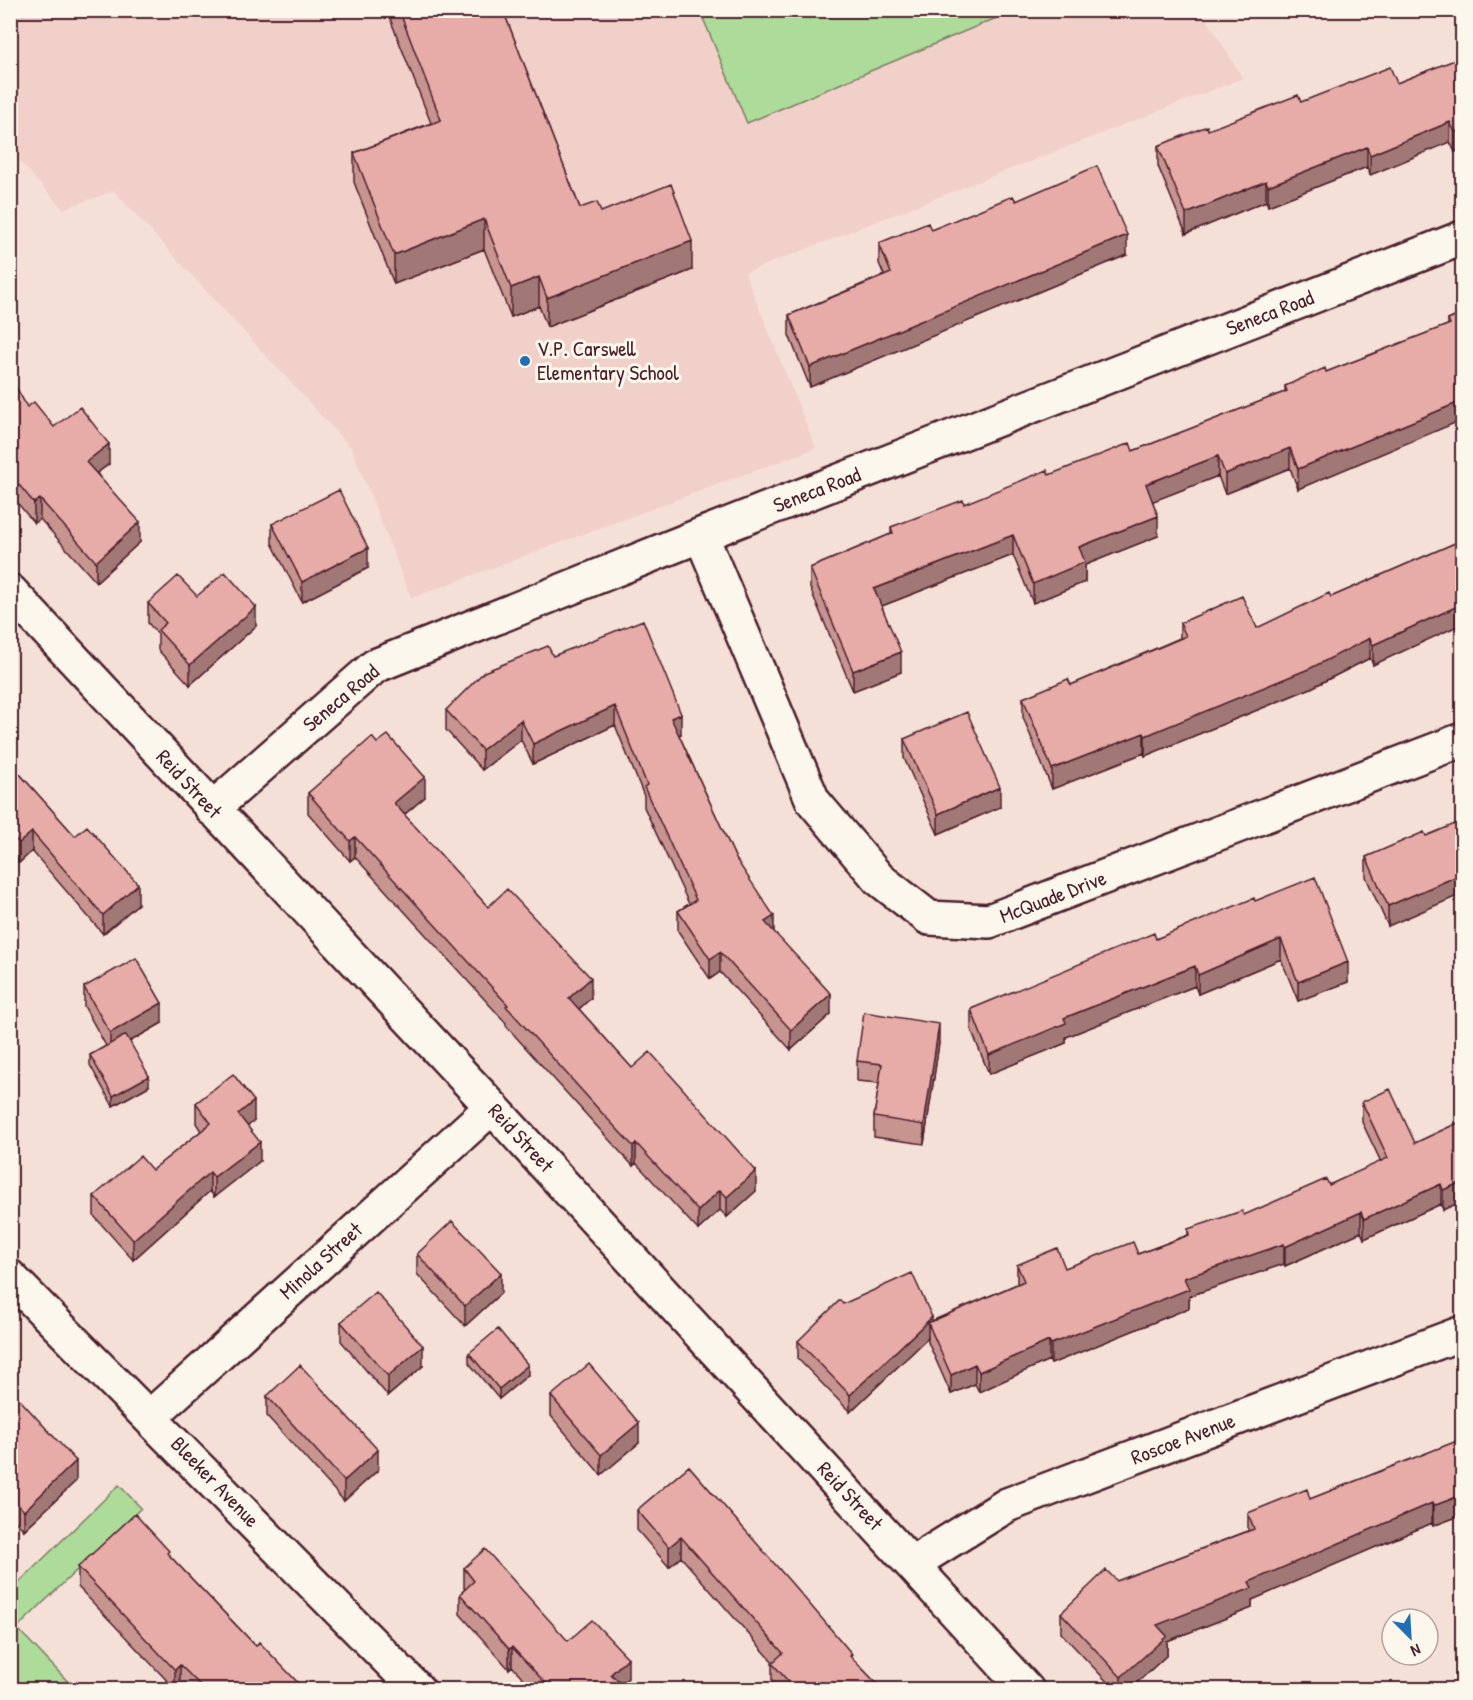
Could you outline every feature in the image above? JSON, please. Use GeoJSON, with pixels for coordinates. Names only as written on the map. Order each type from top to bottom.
{"type":"FeatureCollection","features":[{"type":"Feature","properties":{"kind":"street","name":"Seneca Road"},"geometry":{"type":"LineString","coordinates":[[212,809],[375,666],[701,535],[1462,238]]}},
{"type":"Feature","properties":{"kind":"street","name":"McQuade Drive"},"geometry":{"type":"LineString","coordinates":[[701,535],[813,801],[879,879],[929,918],[989,921],[1462,740]]}},
{"type":"Feature","properties":{"kind":"street","name":"Reid Street"},"geometry":{"type":"LineString","coordinates":[[10,591],[492,1107],[1027,1689]]}},
{"type":"Feature","properties":{"kind":"street","name":"Minola Street"},"geometry":{"type":"LineString","coordinates":[[151,1416],[492,1107]]}},
{"type":"Feature","properties":{"kind":"street","name":"Bleeker Avenue"},"geometry":{"type":"LineString","coordinates":[[10,1277],[151,1416],[418,1689]]}},
{"type":"Feature","properties":{"kind":"street","name":"Roscoe Avenue"},"geometry":{"type":"LineString","coordinates":[[912,1564],[1007,1505],[1462,1333]]}},
{"type":"Feature","properties":{"kind":"shaded area","name":"V.P. Carswell Elementary School"},"geometry":{"type":"Polygon","coordinates":[[[11,11],[1202,11],[1243,78],[745,273],[816,448],[411,598],[352,449],[114,191],[63,209],[11,152],[11,11]]]}},
{"type":"Feature","properties":{"kind":"green space"},"geometry":{"type":"Polygon","coordinates":[[[700,11],[1013,11],[747,123],[700,11]]]}},
{"type":"Feature","properties":{"kind":"green space"},"geometry":{"type":"Polygon","coordinates":[[[119,1485],[141,1508],[17,1628],[75,1689],[11,1690],[11,1590],[119,1485]]]}},
{"type":"Feature","properties":{"kind":"building","name":"V.P. Carswell Elementary School"},"geometry":{"type":"Polygon","coordinates":[[[399,10],[503,10],[580,208],[597,202],[601,212],[671,184],[692,241],[547,298],[539,277],[511,288],[484,219],[394,255],[354,153],[441,120],[399,10]]]}},
{"type":"Feature","properties":{"kind":"building"},"geometry":{"type":"Polygon","coordinates":[[[1462,57],[1462,129],[1455,132],[1450,122],[1370,155],[1367,147],[1268,186],[1266,181],[1186,214],[1158,146],[1207,126],[1208,130],[1298,95],[1301,102],[1390,67],[1397,83],[1462,57]]]}},
{"type":"Feature","properties":{"kind":"building"},"geometry":{"type":"Polygon","coordinates":[[[1097,166],[1127,235],[810,367],[789,315],[891,273],[879,243],[928,223],[931,230],[1013,196],[1016,201],[1097,166]]]}},
{"type":"Feature","properties":{"kind":"building"},"geometry":{"type":"Polygon","coordinates":[[[1462,314],[1462,401],[1298,469],[1290,448],[1225,474],[1218,456],[1146,484],[1158,516],[1079,547],[1085,562],[1033,584],[1013,535],[874,589],[901,652],[853,671],[810,568],[893,533],[891,527],[963,500],[964,504],[1047,470],[1049,475],[1130,443],[1133,451],[1287,391],[1285,386],[1325,368],[1326,372],[1450,324],[1448,320],[1462,314]]]}},
{"type":"Feature","properties":{"kind":"building"},"geometry":{"type":"Polygon","coordinates":[[[10,376],[27,407],[34,402],[54,427],[80,407],[109,444],[86,462],[140,522],[96,562],[40,499],[34,503],[10,474],[10,376]]]}},
{"type":"Feature","properties":{"kind":"building"},"geometry":{"type":"Polygon","coordinates":[[[339,490],[368,548],[302,582],[272,524],[339,490]]]}},
{"type":"Feature","properties":{"kind":"building"},"geometry":{"type":"Polygon","coordinates":[[[1462,540],[1462,604],[1373,645],[1370,638],[1311,668],[1145,736],[1144,733],[1052,769],[1023,698],[1068,679],[1071,685],[1186,636],[1180,623],[1242,596],[1257,628],[1329,593],[1331,597],[1462,540]]]}},
{"type":"Feature","properties":{"kind":"building"},"geometry":{"type":"Polygon","coordinates":[[[225,572],[256,607],[190,665],[158,630],[166,623],[148,603],[178,576],[197,596],[225,572]]]}},
{"type":"Feature","properties":{"kind":"building"},"geometry":{"type":"Polygon","coordinates":[[[643,620],[681,714],[671,718],[736,859],[774,916],[765,922],[831,994],[791,1030],[720,952],[710,959],[678,911],[696,900],[644,787],[647,785],[615,706],[533,744],[521,720],[482,750],[446,710],[484,672],[548,646],[553,656],[643,620]]]}},
{"type":"Feature","properties":{"kind":"building"},"geometry":{"type":"Polygon","coordinates":[[[967,712],[1000,787],[938,814],[904,739],[967,712]]]}},
{"type":"Feature","properties":{"kind":"building"},"geometry":{"type":"Polygon","coordinates":[[[388,735],[425,777],[394,803],[488,907],[507,889],[591,978],[569,998],[632,1068],[650,1052],[756,1171],[727,1197],[720,1190],[698,1211],[636,1143],[633,1146],[602,1113],[506,1006],[508,1005],[355,837],[350,841],[308,793],[372,737],[377,743],[388,735]]]}},
{"type":"Feature","properties":{"kind":"building"},"geometry":{"type":"Polygon","coordinates":[[[10,763],[75,836],[87,826],[138,884],[103,915],[32,832],[19,843],[10,834],[10,763]]]}},
{"type":"Feature","properties":{"kind":"building"},"geometry":{"type":"Polygon","coordinates":[[[1462,821],[1462,874],[1388,906],[1366,857],[1424,832],[1426,836],[1462,821]]]}},
{"type":"Feature","properties":{"kind":"building"},"geometry":{"type":"Polygon","coordinates":[[[1315,877],[1348,962],[1298,982],[1281,939],[1198,975],[1195,966],[1064,1018],[1066,1023],[989,1055],[971,1009],[1154,933],[1156,939],[1254,898],[1255,901],[1315,877]]]}},
{"type":"Feature","properties":{"kind":"building"},"geometry":{"type":"Polygon","coordinates":[[[136,958],[162,1003],[110,1033],[84,987],[136,958]]]}},
{"type":"Feature","properties":{"kind":"building"},"geometry":{"type":"Polygon","coordinates":[[[864,1012],[939,1024],[924,1125],[874,1117],[882,1064],[857,1061],[864,1012]]]}},
{"type":"Feature","properties":{"kind":"building"},"geometry":{"type":"Polygon","coordinates":[[[126,1035],[149,1076],[113,1096],[90,1055],[126,1035]]]}},
{"type":"Feature","properties":{"kind":"building"},"geometry":{"type":"Polygon","coordinates":[[[233,1074],[254,1101],[238,1114],[260,1142],[214,1177],[210,1172],[133,1240],[94,1196],[140,1156],[152,1170],[211,1123],[196,1103],[233,1074]]]}},
{"type":"Feature","properties":{"kind":"building"},"geometry":{"type":"Polygon","coordinates":[[[1390,1089],[1415,1143],[1462,1121],[1462,1182],[1443,1190],[1441,1184],[1364,1219],[1361,1212],[1285,1247],[1284,1244],[1184,1278],[1189,1289],[1051,1344],[1049,1341],[979,1372],[975,1364],[951,1375],[928,1323],[1024,1281],[1017,1265],[1057,1248],[1065,1268],[1133,1242],[1138,1254],[1189,1235],[1188,1229],[1242,1211],[1244,1215],[1326,1179],[1329,1185],[1388,1158],[1362,1102],[1390,1089]]]}},
{"type":"Feature","properties":{"kind":"building"},"geometry":{"type":"Polygon","coordinates":[[[452,1221],[501,1273],[465,1306],[417,1254],[452,1221]]]}},
{"type":"Feature","properties":{"kind":"building"},"geometry":{"type":"Polygon","coordinates":[[[912,1273],[932,1317],[850,1395],[798,1341],[840,1300],[843,1304],[912,1273]]]}},
{"type":"Feature","properties":{"kind":"building"},"geometry":{"type":"Polygon","coordinates":[[[376,1292],[423,1346],[388,1376],[341,1322],[376,1292]]]}},
{"type":"Feature","properties":{"kind":"building"},"geometry":{"type":"Polygon","coordinates":[[[498,1329],[528,1365],[499,1389],[469,1353],[498,1329]]]}},
{"type":"Feature","properties":{"kind":"building"},"geometry":{"type":"Polygon","coordinates":[[[589,1364],[639,1423],[601,1455],[551,1396],[589,1364]]]}},
{"type":"Feature","properties":{"kind":"building"},"geometry":{"type":"Polygon","coordinates":[[[300,1365],[378,1450],[344,1481],[267,1396],[300,1365]]]}},
{"type":"Feature","properties":{"kind":"building"},"geometry":{"type":"Polygon","coordinates":[[[10,1389],[76,1461],[24,1511],[10,1496],[10,1389]]]}},
{"type":"Feature","properties":{"kind":"building"},"geometry":{"type":"Polygon","coordinates":[[[1462,1439],[1462,1495],[1433,1506],[1432,1503],[1249,1582],[1252,1588],[1157,1625],[1167,1636],[1121,1677],[1061,1613],[1106,1570],[1117,1581],[1254,1529],[1248,1513],[1307,1489],[1310,1499],[1462,1439]]]}},
{"type":"Feature","properties":{"kind":"building"},"geometry":{"type":"Polygon","coordinates":[[[689,1466],[852,1654],[850,1656],[882,1689],[819,1689],[816,1686],[811,1689],[795,1689],[772,1663],[783,1653],[681,1537],[669,1547],[637,1510],[689,1466]]]}},
{"type":"Feature","properties":{"kind":"building"},"geometry":{"type":"Polygon","coordinates":[[[135,1514],[169,1551],[167,1553],[256,1646],[259,1642],[304,1689],[204,1689],[180,1665],[175,1670],[78,1567],[135,1514]]]}},
{"type":"Feature","properties":{"kind":"building"},"geometry":{"type":"Polygon","coordinates":[[[485,1549],[568,1641],[592,1620],[628,1658],[611,1674],[626,1689],[551,1689],[512,1647],[509,1649],[460,1594],[474,1581],[464,1568],[485,1549]]]}},
{"type":"Feature","properties":{"kind":"place","name":"V.P. Carswell Elementary School"},"geometry":{"type":"Point","coordinates":[525,361]}}]}
